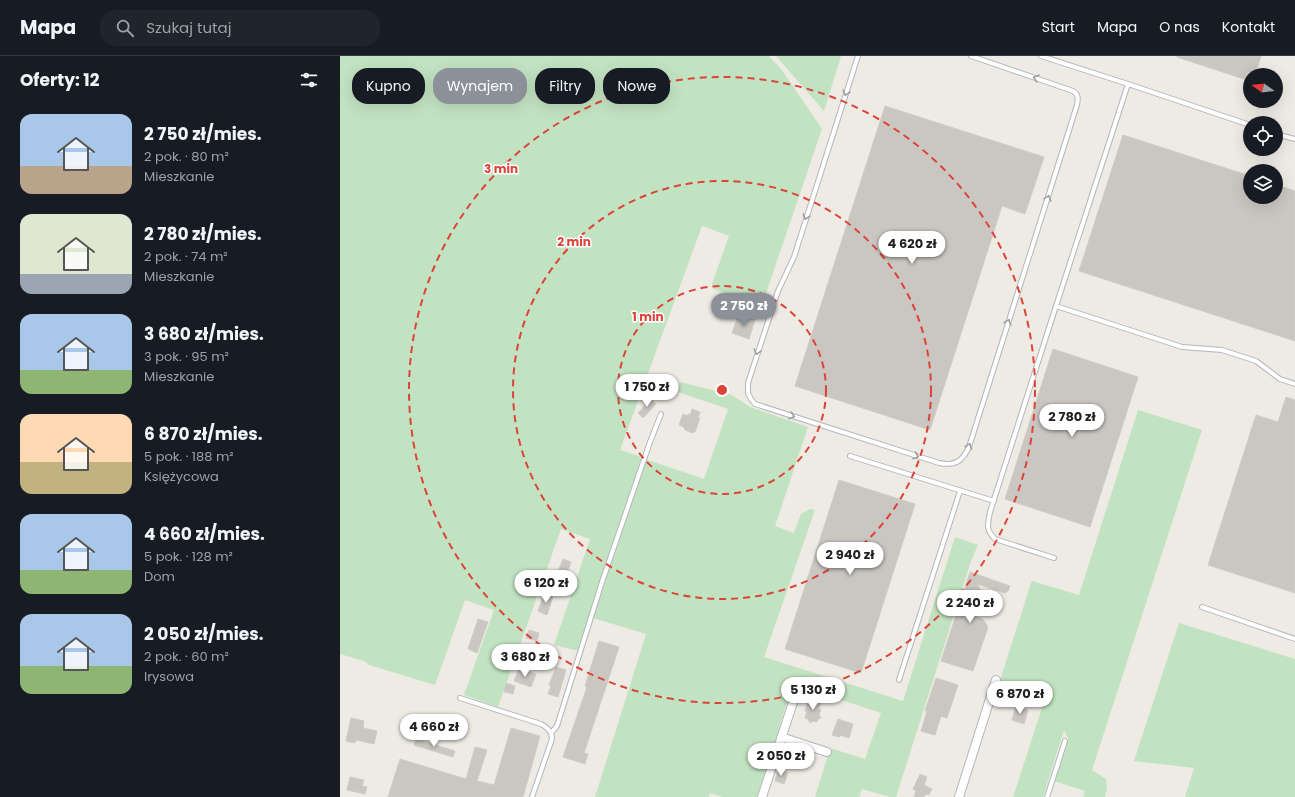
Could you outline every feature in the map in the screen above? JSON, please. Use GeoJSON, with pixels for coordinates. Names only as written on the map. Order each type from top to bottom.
{"type":"FeatureCollection","features":[{"type":"Feature","properties":{"kind":"street"},"geometry":{"type":"LineString","coordinates":[[959,797],[996,680]]}},
{"type":"Feature","properties":{"kind":"street"},"geometry":{"type":"LineString","coordinates":[[762,797],[798,687]]}},
{"type":"Feature","properties":{"kind":"street"},"geometry":{"type":"LineString","coordinates":[[781,737],[827,752]]}},
{"type":"Feature","properties":{"kind":"lane"},"geometry":{"type":"LineString","coordinates":[[858,56],[794,257],[778,291],[760,345],[748,383],[748,393],[751,400],[755,404],[939,463],[947,464],[956,462],[964,457],[969,447],[1077,105],[1078,96],[1073,91],[971,56]]}},
{"type":"Feature","properties":{"kind":"lane"},"geometry":{"type":"LineString","coordinates":[[1041,56],[1243,123]]}},
{"type":"Feature","properties":{"kind":"lane"},"geometry":{"type":"LineString","coordinates":[[1054,558],[1000,540],[992,536],[987,527],[1056,306],[1128,84]]}},
{"type":"Feature","properties":{"kind":"lane"},"geometry":{"type":"LineString","coordinates":[[1283,136],[1295,139]]}},
{"type":"Feature","properties":{"kind":"lane"},"geometry":{"type":"LineString","coordinates":[[1056,306],[1182,347],[1222,350],[1256,361],[1280,379],[1295,384]]}},
{"type":"Feature","properties":{"kind":"lane"},"geometry":{"type":"LineString","coordinates":[[551,733],[557,726],[602,582],[661,414]]}},
{"type":"Feature","properties":{"kind":"lane"},"geometry":{"type":"LineString","coordinates":[[850,456],[994,501]]}},
{"type":"Feature","properties":{"kind":"lane"},"geometry":{"type":"LineString","coordinates":[[899,680],[960,491]]}},
{"type":"Feature","properties":{"kind":"lane"},"geometry":{"type":"LineString","coordinates":[[1202,607],[1295,639]]}},
{"type":"Feature","properties":{"kind":"lane"},"geometry":{"type":"LineString","coordinates":[[460,698],[541,724],[548,728],[552,739],[532,797]]}},
{"type":"Feature","properties":{"kind":"lane"},"geometry":{"type":"LineString","coordinates":[[1047,797],[1065,741]]}},
{"type":"Feature","properties":{"kind":"green space"},"geometry":{"type":"Polygon","coordinates":[[[340,56],[769,56],[782,70],[822,129],[762,305],[713,289],[712,284],[729,236],[702,226],[620,450],[642,457],[578,651],[554,645],[590,539],[561,529],[498,707],[464,695],[494,610],[465,600],[435,685],[369,665],[364,661],[340,654],[340,56]]]}},
{"type":"Feature","properties":{"kind":"green space"},"geometry":{"type":"Polygon","coordinates":[[[776,56],[841,56],[824,111],[776,56]]]}},
{"type":"Feature","properties":{"kind":"green space"},"geometry":{"type":"Polygon","coordinates":[[[680,382],[732,395],[750,407],[808,427],[775,526],[794,533],[801,514],[810,509],[815,510],[764,657],[903,701],[955,537],[978,545],[971,561],[896,797],[890,797],[862,789],[859,797],[815,797],[830,748],[865,759],[881,713],[793,684],[757,797],[723,797],[710,793],[709,797],[595,797],[646,634],[593,618],[645,459],[704,479],[728,409],[678,392],[680,382]]]}},
{"type":"Feature","properties":{"kind":"green space"},"geometry":{"type":"Polygon","coordinates":[[[1138,410],[1202,430],[1092,770],[1106,779],[1107,787],[1105,797],[1083,797],[1085,791],[1054,781],[1068,738],[1064,730],[1043,797],[1013,797],[1042,708],[996,693],[1031,583],[1032,581],[1079,595],[1138,410]]]}},
{"type":"Feature","properties":{"kind":"green space"},"geometry":{"type":"Polygon","coordinates":[[[1179,623],[1295,659],[1295,797],[1185,797],[1194,768],[1134,761],[1179,623]]]}},
{"type":"Feature","properties":{"kind":"building"},"geometry":{"type":"Polygon","coordinates":[[[1261,56],[1257,68],[1243,68],[1243,79],[1177,57],[1261,56]]]}},
{"type":"Feature","properties":{"kind":"building"},"geometry":{"type":"Polygon","coordinates":[[[885,106],[1044,157],[1025,214],[1002,206],[930,430],[795,386],[885,106]]]}},
{"type":"Feature","properties":{"kind":"building"},"geometry":{"type":"Polygon","coordinates":[[[1123,135],[1243,174],[1243,204],[1283,204],[1283,187],[1295,191],[1295,341],[1079,271],[1123,135]]]}},
{"type":"Feature","properties":{"kind":"building"},"geometry":{"type":"Polygon","coordinates":[[[749,315],[756,317],[749,339],[732,333],[738,316],[747,320],[749,315]]]}},
{"type":"Feature","properties":{"kind":"building"},"geometry":{"type":"Polygon","coordinates":[[[1053,349],[1138,377],[1090,527],[1005,499],[1053,349]]]}},
{"type":"Feature","properties":{"kind":"building"},"geometry":{"type":"Polygon","coordinates":[[[1286,397],[1295,400],[1295,593],[1208,565],[1256,415],[1278,422],[1286,397]]]}},
{"type":"Feature","properties":{"kind":"building"},"geometry":{"type":"Polygon","coordinates":[[[651,399],[656,404],[643,418],[638,413],[651,399]]]}},
{"type":"Feature","properties":{"kind":"building"},"geometry":{"type":"Polygon","coordinates":[[[692,409],[700,412],[698,418],[700,418],[695,432],[693,433],[685,430],[684,427],[679,425],[683,414],[688,416],[688,414],[690,415],[692,409]]]}},
{"type":"Feature","properties":{"kind":"building"},"geometry":{"type":"Polygon","coordinates":[[[839,480],[915,504],[861,673],[785,649],[839,480]]]}},
{"type":"Feature","properties":{"kind":"building"},"geometry":{"type":"Polygon","coordinates":[[[563,559],[571,562],[566,577],[557,574],[563,559]]]}},
{"type":"Feature","properties":{"kind":"building"},"geometry":{"type":"Polygon","coordinates":[[[970,572],[1010,586],[1008,591],[1005,593],[977,584],[985,597],[982,607],[968,614],[983,619],[988,627],[973,671],[941,661],[970,572]]]}},
{"type":"Feature","properties":{"kind":"building"},"geometry":{"type":"Polygon","coordinates":[[[544,594],[553,597],[547,615],[538,611],[544,594]]]}},
{"type":"Feature","properties":{"kind":"building"},"geometry":{"type":"Polygon","coordinates":[[[478,619],[488,622],[477,653],[468,649],[478,619]]]}},
{"type":"Feature","properties":{"kind":"building"},"geometry":{"type":"Polygon","coordinates":[[[529,630],[539,633],[537,641],[526,638],[529,630]]]}},
{"type":"Feature","properties":{"kind":"building"},"geometry":{"type":"Polygon","coordinates":[[[599,641],[619,647],[584,753],[588,754],[585,764],[563,757],[587,687],[585,686],[599,641]]]}},
{"type":"Feature","properties":{"kind":"building"},"geometry":{"type":"Polygon","coordinates":[[[556,667],[566,670],[558,697],[548,694],[551,686],[549,685],[556,667]]]}},
{"type":"Feature","properties":{"kind":"building"},"geometry":{"type":"Polygon","coordinates":[[[519,668],[536,674],[531,687],[514,681],[519,668]]]}},
{"type":"Feature","properties":{"kind":"building"},"geometry":{"type":"Polygon","coordinates":[[[936,678],[958,685],[947,718],[941,716],[935,735],[921,731],[927,711],[925,711],[936,678]]]}},
{"type":"Feature","properties":{"kind":"building"},"geometry":{"type":"Polygon","coordinates":[[[506,683],[515,686],[513,694],[504,692],[506,683]]]}},
{"type":"Feature","properties":{"kind":"building"},"geometry":{"type":"Polygon","coordinates":[[[809,698],[821,702],[819,709],[821,710],[819,714],[821,718],[818,719],[817,722],[813,721],[810,723],[808,719],[805,718],[807,711],[805,711],[809,698]]]}},
{"type":"Feature","properties":{"kind":"building"},"geometry":{"type":"Polygon","coordinates":[[[1016,706],[1028,710],[1024,724],[1012,720],[1016,706]]]}},
{"type":"Feature","properties":{"kind":"building"},"geometry":{"type":"Polygon","coordinates":[[[351,718],[364,721],[363,728],[377,731],[374,744],[356,740],[355,743],[346,741],[351,718]]]}},
{"type":"Feature","properties":{"kind":"building"},"geometry":{"type":"Polygon","coordinates":[[[838,719],[853,724],[849,738],[840,735],[839,737],[832,735],[838,719]]]}},
{"type":"Feature","properties":{"kind":"building"},"geometry":{"type":"Polygon","coordinates":[[[511,728],[540,736],[523,797],[388,797],[400,759],[466,779],[475,747],[487,750],[477,781],[494,785],[511,728]]]}},
{"type":"Feature","properties":{"kind":"building"},"geometry":{"type":"Polygon","coordinates":[[[416,739],[455,751],[453,757],[414,745],[416,739]]]}},
{"type":"Feature","properties":{"kind":"building"},"geometry":{"type":"Polygon","coordinates":[[[778,770],[788,773],[784,784],[775,781],[778,770]]]}},
{"type":"Feature","properties":{"kind":"building"},"geometry":{"type":"Polygon","coordinates":[[[920,774],[927,777],[924,785],[932,789],[929,795],[926,794],[924,797],[914,797],[916,791],[913,789],[920,774]]]}},
{"type":"Feature","properties":{"kind":"building"},"geometry":{"type":"Polygon","coordinates":[[[350,777],[364,780],[362,786],[367,787],[365,794],[347,790],[350,777]]]}}]}
